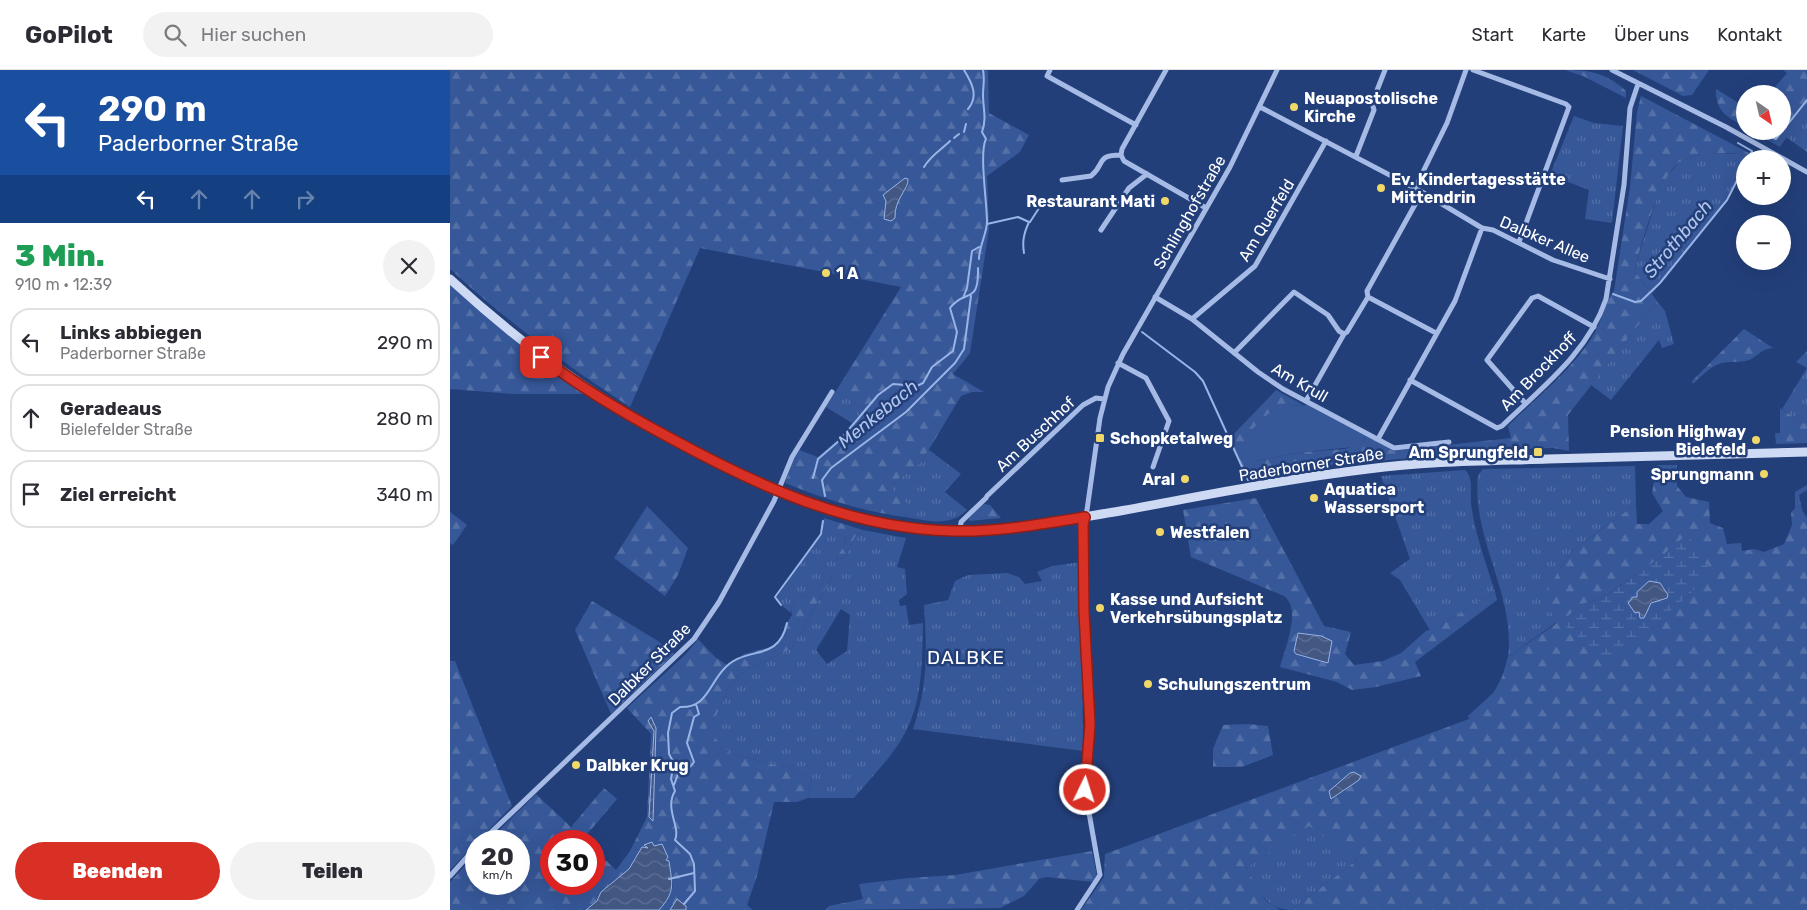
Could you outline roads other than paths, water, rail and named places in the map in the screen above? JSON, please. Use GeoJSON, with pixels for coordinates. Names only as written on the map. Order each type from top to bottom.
{"type":"FeatureCollection","features":[{"type":"Feature","properties":{"kind":"main road","name":"Paderborner Straße"},"geometry":{"type":"LineString","coordinates":[[450,279],[519,339],[596,396],[682,445],[778,491],[824,508],[891,524],[960,531],[1009,528],[1085,517],[1347,471],[1419,464],[1807,452]]}},
{"type":"Feature","properties":{"kind":"street"},"geometry":{"type":"LineString","coordinates":[[1050,70],[1047,76],[1136,125]]}},
{"type":"Feature","properties":{"kind":"street"},"geometry":{"type":"LineString","coordinates":[[1166,70],[1122,149],[1121,155],[1124,161],[1206,208]]}},
{"type":"Feature","properties":{"kind":"street","name":"Schlinghofstraße"},"geometry":{"type":"LineString","coordinates":[[1085,517],[1104,399],[1118,363],[1230,167],[1277,70]]}},
{"type":"Feature","properties":{"kind":"street"},"geometry":{"type":"LineString","coordinates":[[1356,156],[1374,110],[1372,103],[1385,70]]}},
{"type":"Feature","properties":{"kind":"street"},"geometry":{"type":"LineString","coordinates":[[1415,188],[1447,123],[1466,70]]}},
{"type":"Feature","properties":{"kind":"street"},"geometry":{"type":"LineString","coordinates":[[1473,70],[1566,104],[1569,107],[1519,242]]}},
{"type":"Feature","properties":{"kind":"street"},"geometry":{"type":"LineString","coordinates":[[1612,70],[1726,127],[1807,172]]}},
{"type":"Feature","properties":{"kind":"street","name":"Am Brockhoff"},"geometry":{"type":"LineString","coordinates":[[1410,380],[1494,428],[1502,426],[1573,357],[1594,327],[1606,299],[1624,185],[1630,108],[1638,84]]}},
{"type":"Feature","properties":{"kind":"street","name":"Dalbker Allee"},"geometry":{"type":"LineString","coordinates":[[1260,107],[1415,188],[1482,228],[1493,230],[1554,260],[1610,279]]}},
{"type":"Feature","properties":{"kind":"street","name":"Am Querfeld"},"geometry":{"type":"LineString","coordinates":[[1192,319],[1255,266],[1326,142]]}},
{"type":"Feature","properties":{"kind":"street"},"geometry":{"type":"LineString","coordinates":[[1062,180],[1091,176],[1101,159],[1106,156],[1121,155]]}},
{"type":"Feature","properties":{"kind":"street"},"geometry":{"type":"LineString","coordinates":[[1101,230],[1129,188],[1147,174]]}},
{"type":"Feature","properties":{"kind":"street"},"geometry":{"type":"LineString","coordinates":[[1306,401],[1344,334],[1368,297],[1367,291],[1422,192]]}},
{"type":"Feature","properties":{"kind":"street"},"geometry":{"type":"LineString","coordinates":[[1378,439],[1462,285],[1482,228]]}},
{"type":"Feature","properties":{"kind":"street"},"geometry":{"type":"LineString","coordinates":[[1234,353],[1294,292],[1328,315],[1339,331],[1344,334]]}},
{"type":"Feature","properties":{"kind":"street"},"geometry":{"type":"LineString","coordinates":[[1525,403],[1487,360],[1532,298],[1538,296],[1594,327]]}},
{"type":"Feature","properties":{"kind":"street","name":"Am Krull"},"geometry":{"type":"LineString","coordinates":[[1155,297],[1192,319],[1258,372],[1306,401],[1394,448],[1449,442]]}},
{"type":"Feature","properties":{"kind":"street"},"geometry":{"type":"LineString","coordinates":[[1368,297],[1436,334]]}},
{"type":"Feature","properties":{"kind":"street"},"geometry":{"type":"LineString","coordinates":[[1118,363],[1146,378],[1169,421],[1153,467]]}},
{"type":"Feature","properties":{"kind":"street","name":"Dalbker Straße"},"geometry":{"type":"LineString","coordinates":[[494,830],[694,639],[719,602],[778,491],[792,456],[832,392]]}},
{"type":"Feature","properties":{"kind":"street","name":"Am Buschhof"},"geometry":{"type":"LineString","coordinates":[[960,531],[961,522],[1083,405],[1096,398],[1104,399]]}},
{"type":"Feature","properties":{"kind":"street"},"geometry":{"type":"LineString","coordinates":[[1077,910],[1100,875],[1085,790],[1090,724],[1084,612],[1083,524],[1085,517]]}},
{"type":"Feature","properties":{"kind":"street"},"geometry":{"type":"LineString","coordinates":[[450,876],[465,859]]}},
{"type":"Feature","properties":{"kind":"water"},"geometry":{"type":"Polygon","coordinates":[[[905,178],[908,179],[908,183],[897,205],[895,218],[891,221],[884,219],[886,201],[883,195],[905,178]]]}},
{"type":"Feature","properties":{"kind":"water"},"geometry":{"type":"Polygon","coordinates":[[[1649,581],[1660,583],[1668,595],[1667,598],[1651,603],[1644,618],[1640,618],[1639,612],[1635,613],[1628,603],[1633,597],[1637,597],[1637,592],[1649,581]]]}},
{"type":"Feature","properties":{"kind":"water"},"geometry":{"type":"Polygon","coordinates":[[[1298,633],[1321,636],[1332,641],[1328,663],[1296,654],[1294,651],[1298,633]]]}},
{"type":"Feature","properties":{"kind":"water"},"geometry":{"type":"Polygon","coordinates":[[[651,717],[656,728],[653,821],[649,817],[654,731],[648,721],[651,717]]]}},
{"type":"Feature","properties":{"kind":"water"},"geometry":{"type":"Polygon","coordinates":[[[1354,772],[1361,776],[1359,780],[1331,799],[1329,791],[1350,773],[1354,772]]]}},
{"type":"Feature","properties":{"kind":"water"},"geometry":{"type":"Polygon","coordinates":[[[652,842],[654,846],[662,844],[668,857],[666,860],[669,861],[672,887],[668,898],[659,910],[586,910],[597,901],[600,895],[605,895],[605,889],[629,869],[642,847],[648,848],[644,845],[652,842]]]}},
{"type":"Feature","properties":{"kind":"water"},"geometry":{"type":"Polygon","coordinates":[[[677,899],[686,906],[686,910],[670,910],[677,899]]]}},
{"type":"Feature","properties":{"kind":"waterway"},"geometry":{"type":"LineString","coordinates":[[964,70],[970,80],[974,94],[968,109]]}},
{"type":"Feature","properties":{"kind":"waterway","name":"Menkebach"},"geometry":{"type":"LineString","coordinates":[[979,259],[987,221],[983,166],[986,139],[982,132],[985,118],[983,70]]}},
{"type":"Feature","properties":{"kind":"waterway","name":"Strothbach"},"geometry":{"type":"LineString","coordinates":[[1791,120],[1807,100]]}},
{"type":"Feature","properties":{"kind":"waterway"},"geometry":{"type":"LineString","coordinates":[[964,132],[966,124]]}},
{"type":"Feature","properties":{"kind":"waterway"},"geometry":{"type":"LineString","coordinates":[[954,138],[959,134]]}},
{"type":"Feature","properties":{"kind":"waterway"},"geometry":{"type":"LineString","coordinates":[[924,167],[950,141]]}},
{"type":"Feature","properties":{"kind":"waterway","name":"Strothbach"},"geometry":{"type":"LineString","coordinates":[[1738,143],[1750,150]]}},
{"type":"Feature","properties":{"kind":"waterway","name":"Strothbach"},"geometry":{"type":"LineString","coordinates":[[1613,294],[1635,302],[1641,301],[1660,283],[1727,200],[1736,182]]}},
{"type":"Feature","properties":{"kind":"waterway"},"geometry":{"type":"LineString","coordinates":[[1030,222],[1041,205]]}},
{"type":"Feature","properties":{"kind":"waterway"},"geometry":{"type":"LineString","coordinates":[[987,224],[1018,217],[1029,222],[1024,237],[1024,253]]}},
{"type":"Feature","properties":{"kind":"waterway","name":"Menkebach"},"geometry":{"type":"LineString","coordinates":[[963,298],[967,288],[972,251],[979,247]]}},
{"type":"Feature","properties":{"kind":"waterway","name":"Menkebach"},"geometry":{"type":"LineString","coordinates":[[813,478],[818,459],[840,440],[878,395],[893,384],[917,386],[923,383],[932,367],[953,351],[957,332],[950,308],[956,302],[974,292],[978,280],[978,268]]}},
{"type":"Feature","properties":{"kind":"waterway","name":"Menkebach"},"geometry":{"type":"LineString","coordinates":[[825,496],[822,480],[831,468],[906,412],[955,363],[964,349],[971,296]]}},
{"type":"Feature","properties":{"kind":"waterway"},"geometry":{"type":"LineString","coordinates":[[1142,332],[1195,372],[1203,381],[1248,480]]}},
{"type":"Feature","properties":{"kind":"waterway","name":"Menkebach"},"geometry":{"type":"LineString","coordinates":[[781,605],[775,597],[821,534],[823,521]]}},
{"type":"Feature","properties":{"kind":"waterway","name":"Menkebach"},"geometry":{"type":"LineString","coordinates":[[684,904],[695,891],[694,864],[690,854],[675,840],[676,829],[671,804],[675,791],[671,779],[674,763],[669,754],[668,733],[672,713],[680,707],[696,704],[701,700],[723,670],[732,662],[741,657],[769,649],[776,644],[783,636],[787,623]]}},
{"type":"Feature","properties":{"kind":"waterway","name":"Menkebach"},"geometry":{"type":"LineString","coordinates":[[674,785],[681,766],[690,767],[694,762],[687,743],[694,717],[699,714],[696,704]]}},
{"type":"Feature","properties":{"kind":"waterway"},"geometry":{"type":"LineString","coordinates":[[669,879],[694,873]]}},
{"type":"Feature","properties":{"kind":"place","name":"Neuapostolische Kirche"},"geometry":{"type":"Point","coordinates":[1294,107]}},
{"type":"Feature","properties":{"kind":"place","name":"Ev. Kindertagesstätte Mittendrin"},"geometry":{"type":"Point","coordinates":[1381,188]}},
{"type":"Feature","properties":{"kind":"place","name":"Restaurant Mati"},"geometry":{"type":"Point","coordinates":[1165,201]}},
{"type":"Feature","properties":{"kind":"place","name":"1 A"},"geometry":{"type":"Point","coordinates":[826,273]}},
{"type":"Feature","properties":{"kind":"place","name":"Schopketalweg"},"geometry":{"type":"Point","coordinates":[1100,438]}},
{"type":"Feature","properties":{"kind":"place","name":"Pension Highway Bielefeld"},"geometry":{"type":"Point","coordinates":[1756,440]}},
{"type":"Feature","properties":{"kind":"place","name":"Am Sprungfeld"},"geometry":{"type":"Point","coordinates":[1538,452]}},
{"type":"Feature","properties":{"kind":"place","name":"Sprungmann"},"geometry":{"type":"Point","coordinates":[1764,474]}},
{"type":"Feature","properties":{"kind":"place","name":"Aral"},"geometry":{"type":"Point","coordinates":[1185,479]}},
{"type":"Feature","properties":{"kind":"place","name":"Aquatica Wassersport"},"geometry":{"type":"Point","coordinates":[1314,498]}},
{"type":"Feature","properties":{"kind":"place","name":"Westfalen"},"geometry":{"type":"Point","coordinates":[1160,532]}},
{"type":"Feature","properties":{"kind":"place","name":"Kasse und Aufsicht Verkehrsübungsplatz"},"geometry":{"type":"Point","coordinates":[1100,608]}},
{"type":"Feature","properties":{"kind":"place","name":"Schulungszentrum"},"geometry":{"type":"Point","coordinates":[1148,684]}},
{"type":"Feature","properties":{"kind":"place","name":"Dalbker Krug"},"geometry":{"type":"Point","coordinates":[576,765]}},
{"type":"Feature","properties":{"kind":"district","name":"DALBKE"},"geometry":{"type":"Point","coordinates":[966,657]}}]}
